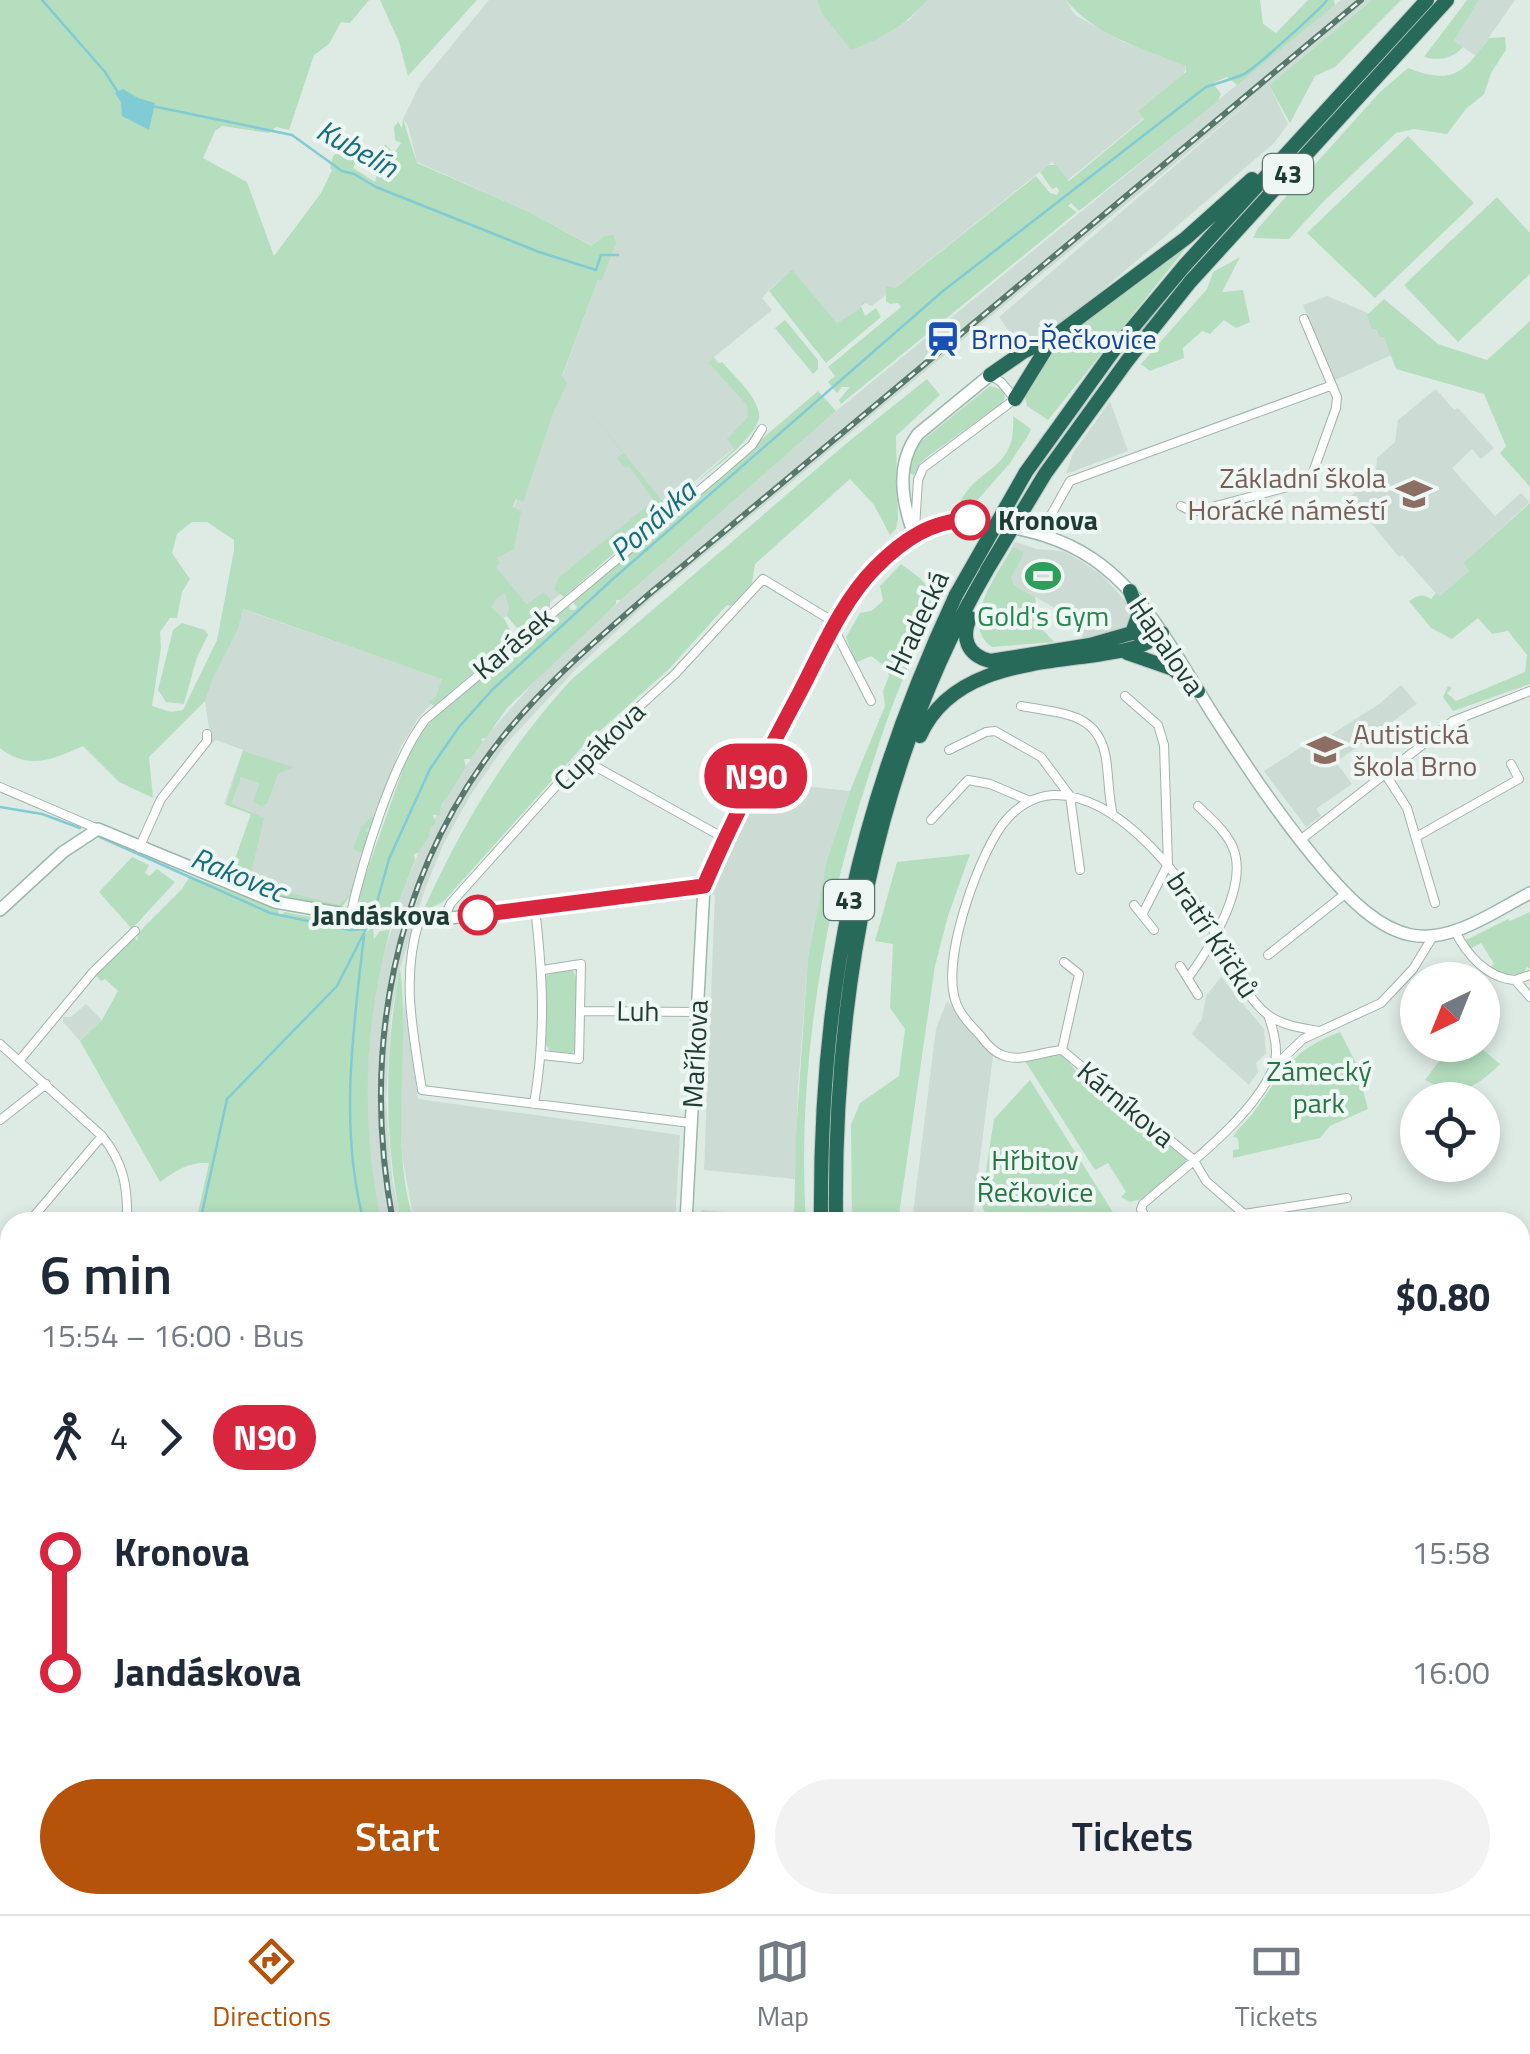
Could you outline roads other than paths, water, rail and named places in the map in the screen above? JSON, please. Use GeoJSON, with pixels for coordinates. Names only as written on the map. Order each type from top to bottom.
{"type":"FeatureCollection","features":[{"type":"Feature","properties":{"kind":"highway","name":"43"},"geometry":{"type":"LineString","coordinates":[[1413,26],[1426,0]]}},
{"type":"Feature","properties":{"kind":"highway","name":"43"},"geometry":{"type":"LineString","coordinates":[[1381,61],[1413,26],[1447,0]]}},
{"type":"Feature","properties":{"kind":"highway","name":"Hradecká"},"geometry":{"type":"LineString","coordinates":[[836,1212],[838,1081],[859,924],[898,776],[967,600],[1032,463],[1114,350],[1305,132],[1381,61]]}},
{"type":"Feature","properties":{"kind":"highway","name":"Hradecká"},"geometry":{"type":"LineString","coordinates":[[821,1212],[822,1097],[828,1026],[849,898],[900,721],[967,600],[1045,474],[1198,272],[1381,61]]}},
{"type":"Feature","properties":{"kind":"highway"},"geometry":{"type":"LineString","coordinates":[[990,374],[1052,338],[1186,238],[1305,132]]}},
{"type":"Feature","properties":{"kind":"highway"},"geometry":{"type":"LineString","coordinates":[[1015,400],[1052,338]]}},
{"type":"Feature","properties":{"kind":"highway"},"geometry":{"type":"LineString","coordinates":[[1130,591],[1138,613],[1132,633]]}},
{"type":"Feature","properties":{"kind":"highway"},"geometry":{"type":"LineString","coordinates":[[967,600],[966,641],[975,655],[990,660],[1076,648],[1132,633],[1162,633]]}},
{"type":"Feature","properties":{"kind":"highway"},"geometry":{"type":"LineString","coordinates":[[898,776],[930,716],[968,683],[998,671],[1121,652],[1149,644],[1162,633]]}},
{"type":"Feature","properties":{"kind":"highway"},"geometry":{"type":"LineString","coordinates":[[1121,652],[1173,669],[1198,690]]}},
{"type":"Feature","properties":{"kind":"street"},"geometry":{"type":"LineString","coordinates":[[1181,506],[1193,512],[1303,483],[1312,474],[1337,396],[1304,319]]}},
{"type":"Feature","properties":{"kind":"street"},"geometry":{"type":"LineString","coordinates":[[990,374],[1002,382],[1015,400],[923,468],[918,480],[914,536],[905,510],[902,482],[910,445],[990,374]]}},
{"type":"Feature","properties":{"kind":"street"},"geometry":{"type":"LineString","coordinates":[[1041,534],[1070,481],[1330,386]]}},
{"type":"Feature","properties":{"kind":"street","name":"Karásek"},"geometry":{"type":"LineString","coordinates":[[364,918],[396,773],[407,746],[425,720],[720,473],[752,445],[762,429]]}},
{"type":"Feature","properties":{"kind":"street","name":"Hapalova"},"geometry":{"type":"LineString","coordinates":[[833,628],[874,568],[914,536],[937,524],[962,520],[1041,534],[1069,544],[1130,591],[1162,633],[1262,790],[1299,841],[1346,894],[1388,926],[1432,938]]}},
{"type":"Feature","properties":{"kind":"street","name":"Cupákova"},"geometry":{"type":"LineString","coordinates":[[442,918],[451,903],[582,759],[675,674],[762,578],[822,614],[833,628]]}},
{"type":"Feature","properties":{"kind":"street"},"geometry":{"type":"LineString","coordinates":[[833,628],[871,701]]}},
{"type":"Feature","properties":{"kind":"street","name":"Maříkova"},"geometry":{"type":"LineString","coordinates":[[686,1212],[704,886],[724,838],[833,628]]}},
{"type":"Feature","properties":{"kind":"street"},"geometry":{"type":"LineString","coordinates":[[1299,841],[1453,721],[1530,692]]}},
{"type":"Feature","properties":{"kind":"street","name":"bratří Křičků"},"geometry":{"type":"LineString","coordinates":[[1124,696],[1162,733],[1168,864],[1142,915]]}},
{"type":"Feature","properties":{"kind":"street"},"geometry":{"type":"LineString","coordinates":[[1021,706],[1071,715],[1093,726],[1105,747],[1113,815]]}},
{"type":"Feature","properties":{"kind":"street","name":"bratří Křičků"},"geometry":{"type":"LineString","coordinates":[[949,750],[986,732],[1004,734],[1041,757],[1070,796],[1080,870]]}},
{"type":"Feature","properties":{"kind":"street"},"geometry":{"type":"LineString","coordinates":[[139,848],[161,799],[208,742],[207,734]]}},
{"type":"Feature","properties":{"kind":"street"},"geometry":{"type":"LineString","coordinates":[[582,759],[724,838]]}},
{"type":"Feature","properties":{"kind":"street"},"geometry":{"type":"LineString","coordinates":[[1416,837],[1518,778],[1511,764]]}},
{"type":"Feature","properties":{"kind":"street"},"geometry":{"type":"LineString","coordinates":[[1384,772],[1407,808],[1434,903]]}},
{"type":"Feature","properties":{"kind":"street"},"geometry":{"type":"LineString","coordinates":[[930,820],[968,780],[1030,801],[1070,796]]}},
{"type":"Feature","properties":{"kind":"street"},"geometry":{"type":"LineString","coordinates":[[0,786],[139,848],[275,902],[364,918],[442,918],[704,886]]}},
{"type":"Feature","properties":{"kind":"street","name":"bratří Křičků"},"geometry":{"type":"LineString","coordinates":[[1070,796],[1113,815],[1168,864],[1240,979],[1268,1015]]}},
{"type":"Feature","properties":{"kind":"street","name":"Kárníkova"},"geometry":{"type":"LineString","coordinates":[[1030,801],[1002,825],[982,866],[953,949],[956,1005],[984,1040],[1004,1056],[1062,1050],[1193,1159],[1246,1109],[1274,1067],[1298,1044],[1381,1003],[1418,962],[1432,938]]}},
{"type":"Feature","properties":{"kind":"street","name":"bratří Křičků"},"geometry":{"type":"LineString","coordinates":[[1188,978],[1216,936],[1235,877],[1236,856],[1229,840],[1198,806]]}},
{"type":"Feature","properties":{"kind":"street"},"geometry":{"type":"LineString","coordinates":[[0,910],[64,852],[98,830]]}},
{"type":"Feature","properties":{"kind":"street"},"geometry":{"type":"LineString","coordinates":[[1432,938],[1530,893]]}},
{"type":"Feature","properties":{"kind":"street"},"geometry":{"type":"LineString","coordinates":[[1268,954],[1346,894]]}},
{"type":"Feature","properties":{"kind":"street","name":"bratří Křičků"},"geometry":{"type":"LineString","coordinates":[[1134,905],[1154,930]]}},
{"type":"Feature","properties":{"kind":"street"},"geometry":{"type":"LineString","coordinates":[[534,1104],[542,1055],[543,970],[535,908]]}},
{"type":"Feature","properties":{"kind":"street"},"geometry":{"type":"LineString","coordinates":[[420,920],[411,954],[408,992],[422,1090],[691,1122]]}},
{"type":"Feature","properties":{"kind":"street"},"geometry":{"type":"LineString","coordinates":[[1455,930],[1484,970],[1503,979],[1530,975]]}},
{"type":"Feature","properties":{"kind":"street"},"geometry":{"type":"LineString","coordinates":[[20,1061],[93,972],[135,931]]}},
{"type":"Feature","properties":{"kind":"street","name":"Kárníkova"},"geometry":{"type":"LineString","coordinates":[[1062,1050],[1078,974],[1064,962]]}},
{"type":"Feature","properties":{"kind":"street"},"geometry":{"type":"LineString","coordinates":[[542,1055],[579,1059],[581,964],[543,970]]}},
{"type":"Feature","properties":{"kind":"street","name":"bratří Křičků"},"geometry":{"type":"LineString","coordinates":[[1180,966],[1198,995]]}},
{"type":"Feature","properties":{"kind":"street"},"geometry":{"type":"LineString","coordinates":[[1515,980],[1530,997]]}},
{"type":"Feature","properties":{"kind":"street","name":"Luh"},"geometry":{"type":"LineString","coordinates":[[580,1010],[697,1012]]}},
{"type":"Feature","properties":{"kind":"street"},"geometry":{"type":"LineString","coordinates":[[1268,1015],[1318,1031]]}},
{"type":"Feature","properties":{"kind":"street"},"geometry":{"type":"LineString","coordinates":[[1268,1015],[1276,1041],[1274,1067]]}},
{"type":"Feature","properties":{"kind":"street"},"geometry":{"type":"LineString","coordinates":[[0,1044],[102,1136],[122,1167],[127,1212]]}},
{"type":"Feature","properties":{"kind":"street"},"geometry":{"type":"LineString","coordinates":[[0,1120],[46,1084]]}},
{"type":"Feature","properties":{"kind":"street"},"geometry":{"type":"LineString","coordinates":[[37,1212],[102,1136]]}},
{"type":"Feature","properties":{"kind":"street"},"geometry":{"type":"LineString","coordinates":[[1142,1212],[1143,1204],[1193,1159],[1206,1181],[1242,1212]]}},
{"type":"Feature","properties":{"kind":"street"},"geometry":{"type":"LineString","coordinates":[[1257,1212],[1347,1198]]}},
{"type":"Feature","properties":{"kind":"water"},"geometry":{"type":"Polygon","coordinates":[[[123,89],[155,103],[149,130],[122,116],[121,102],[115,93],[123,89]]]}},
{"type":"Feature","properties":{"kind":"waterway","name":"Kubelín"},"geometry":{"type":"LineString","coordinates":[[42,0],[117,91]]}},
{"type":"Feature","properties":{"kind":"waterway","name":"Ponávka"},"geometry":{"type":"LineString","coordinates":[[374,913],[389,859],[430,769],[459,727],[492,690],[614,578],[943,291],[1206,87],[1250,70],[1327,0]]}},
{"type":"Feature","properties":{"kind":"waterway","name":"Kubelín"},"geometry":{"type":"LineString","coordinates":[[152,106],[292,135],[342,171],[539,252],[596,270],[601,255],[618,255]]}},
{"type":"Feature","properties":{"kind":"waterway","name":"Rakovec"},"geometry":{"type":"LineString","coordinates":[[0,807],[42,814],[80,828]]}},
{"type":"Feature","properties":{"kind":"waterway","name":"Rakovec"},"geometry":{"type":"LineString","coordinates":[[100,837],[270,913],[350,930],[365,929]]}},
{"type":"Feature","properties":{"kind":"waterway","name":"Ponávka"},"geometry":{"type":"LineString","coordinates":[[202,1212],[227,1099],[337,986],[368,925]]}},
{"type":"Feature","properties":{"kind":"waterway"},"geometry":{"type":"LineString","coordinates":[[362,1212],[352,1152],[350,1079],[364,936]]}},
{"type":"Feature","properties":{"kind":"railway"},"geometry":{"type":"LineString","coordinates":[[392,1212],[381,1095],[384,1031],[394,969],[410,908],[434,849],[464,792],[501,739],[553,682],[648,595],[1361,0]]}},
{"type":"Feature","properties":{"kind":"place","name":"Brno-Řečkovice"},"geometry":{"type":"Point","coordinates":[943,339]}},
{"type":"Feature","properties":{"kind":"place","name":"Základní škola Horácké náměstí"},"geometry":{"type":"Point","coordinates":[1414,494]}},
{"type":"Feature","properties":{"kind":"place","name":"Kronova"},"geometry":{"type":"Point","coordinates":[970,520]}},
{"type":"Feature","properties":{"kind":"place","name":"Gold's Gym"},"geometry":{"type":"Point","coordinates":[1043,576]}},
{"type":"Feature","properties":{"kind":"place","name":"Autistická škola Brno"},"geometry":{"type":"Point","coordinates":[1325,750]}},
{"type":"Feature","properties":{"kind":"place","name":"Jandáskova"},"geometry":{"type":"Point","coordinates":[478,915]}},
{"type":"Feature","properties":{"kind":"park label","name":"Zámecký park"},"geometry":{"type":"Point","coordinates":[1319,1087]}},
{"type":"Feature","properties":{"kind":"park label","name":"Hřbitov Řečkovice"},"geometry":{"type":"Point","coordinates":[1035,1176]}}]}
